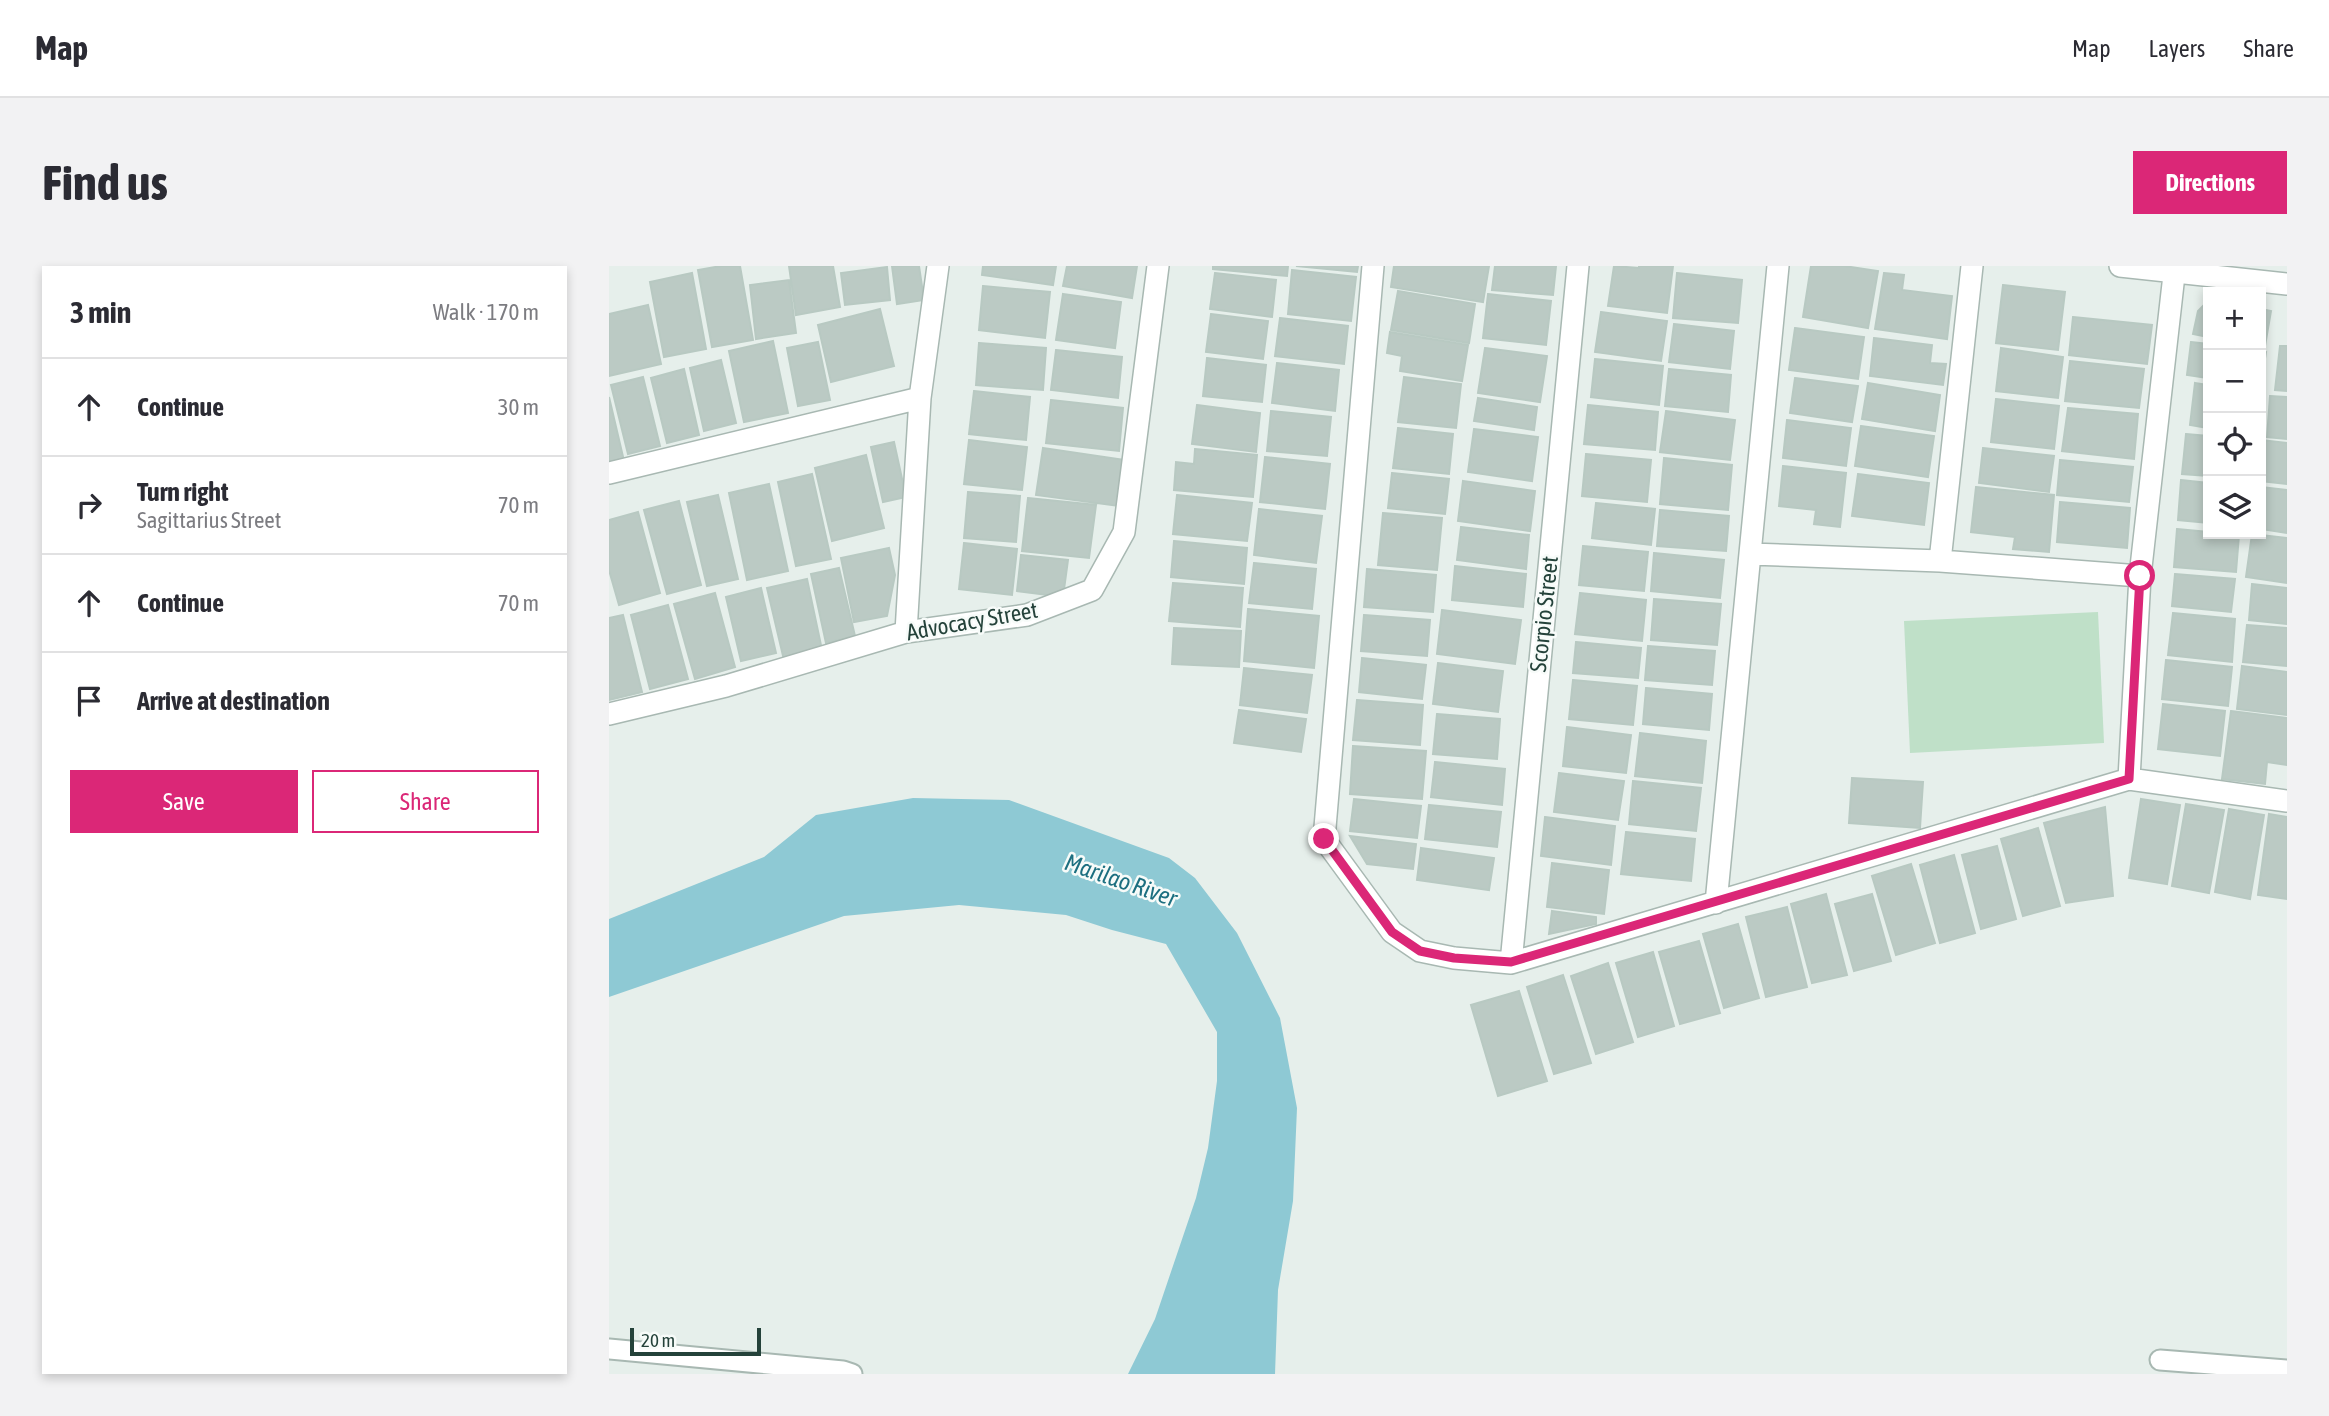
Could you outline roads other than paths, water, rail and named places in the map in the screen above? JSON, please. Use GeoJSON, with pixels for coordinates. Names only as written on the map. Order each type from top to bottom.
{"type":"FeatureCollection","features":[{"type":"Feature","properties":{"kind":"street"},"geometry":{"type":"LineString","coordinates":[[907,632],[920,398],[938,266]]}},
{"type":"Feature","properties":{"kind":"street","name":"Advocacy Street"},"geometry":{"type":"LineString","coordinates":[[609,714],[726,686],[907,632],[1027,615],[1092,590],[1124,532],[1158,266]]}},
{"type":"Feature","properties":{"kind":"street"},"geometry":{"type":"LineString","coordinates":[[1373,266],[1324,839],[1392,932],[1420,951],[1454,958],[1511,962],[2129,779],[2287,801]]}},
{"type":"Feature","properties":{"kind":"street","name":"Scorpio Street"},"geometry":{"type":"LineString","coordinates":[[1511,962],[1578,266]]}},
{"type":"Feature","properties":{"kind":"street"},"geometry":{"type":"LineString","coordinates":[[1716,903],[1777,266]]}},
{"type":"Feature","properties":{"kind":"street"},"geometry":{"type":"LineString","coordinates":[[1940,561],[1972,266]]}},
{"type":"Feature","properties":{"kind":"street"},"geometry":{"type":"LineString","coordinates":[[2120,266],[2175,269],[2287,284]]}},
{"type":"Feature","properties":{"kind":"street"},"geometry":{"type":"LineString","coordinates":[[2129,779],[2140,576],[2175,269]]}},
{"type":"Feature","properties":{"kind":"street"},"geometry":{"type":"LineString","coordinates":[[609,473],[920,398]]}},
{"type":"Feature","properties":{"kind":"street"},"geometry":{"type":"LineString","coordinates":[[1749,554],[1940,561],[2140,576]]}},
{"type":"Feature","properties":{"kind":"lane"},"geometry":{"type":"LineString","coordinates":[[609,1349],[852,1374]]}},
{"type":"Feature","properties":{"kind":"lane"},"geometry":{"type":"LineString","coordinates":[[2160,1360],[2287,1370]]}},
{"type":"Feature","properties":{"kind":"water","name":"Marilao River"},"geometry":{"type":"Polygon","coordinates":[[[913,798],[1009,800],[1169,858],[1195,878],[1237,933],[1280,1018],[1297,1108],[1293,1201],[1278,1290],[1275,1374],[1128,1374],[1155,1319],[1196,1198],[1208,1148],[1217,1081],[1217,1032],[1166,944],[1066,915],[959,905],[844,916],[609,997],[609,919],[764,857],[816,815],[913,798]]]}}]}
